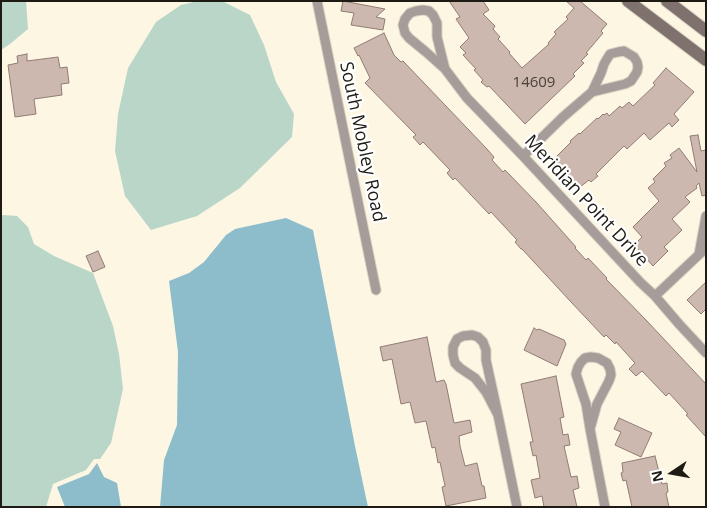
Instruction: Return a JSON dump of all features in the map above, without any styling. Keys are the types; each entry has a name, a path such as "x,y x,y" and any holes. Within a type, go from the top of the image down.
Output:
{"main road":[{"path":"628,1 706,60"},
{"path":"667,1 706,31"}],"street":[{"name":"South Mobley Road","path":"317,1 376,290"},
{"name":"Meridian Point Drive","path":"444,69 437,37 437,23 433,15 429,11 423,10 410,14 405,19 403,26 409,38 444,69 467,98 640,282 656,296 706,353"},
{"path":"523,156 563,116 592,92 610,54 624,52 634,57 638,68 631,81 592,92"},
{"path":"656,296 702,251 706,216"},
{"path":"498,416 486,392 474,378 456,363 452,347 457,339 463,336 472,335 478,337 483,342 486,350 486,360 498,416 517,507"},
{"path":"590,429 597,404 611,375 607,363 598,358 591,357 585,358 581,362 576,374 586,404 590,429 606,507"}],"green space":[{"path":"1,1 26,1 28,29 1,50"},
{"path":"198,1 222,1 250,15 264,45 276,82 294,114 292,137 240,188 197,216 151,230 125,196 115,151 118,114 128,68 156,22 181,5"},
{"path":"1,216 17,216 28,227 34,244 54,256 93,273 113,326 119,354 123,389 111,443 100,459 94,459 86,470 53,484 46,507 1,507"}],"water":[{"path":"286,218 313,230 368,507 160,507 164,460 177,425 178,352 169,281 189,273 204,262 226,235 235,229"},
{"path":"97,463 104,477 117,483 121,507 65,507 57,487 89,474"}],"building":[{"path":"343,1 385,9 376,17 385,19 383,30 351,25 354,13 341,11"},
{"path":"449,1 483,1 489,10 483,14 495,26 493,29 500,37 498,39 522,68 549,44 556,34 554,32 568,19 566,17 574,8 566,1 580,1 607,24 601,31 603,33 581,61 584,63 573,74 575,76 525,124 489,86 487,87 481,82 483,80 474,70 476,69 463,55 466,53 460,47 469,38 456,19 460,17"},
{"path":"384,33 394,55 401,62 403,61 487,149 494,157 492,160 503,172 505,170 536,202 586,260 588,258 706,384 706,437 669,393 666,396 642,371 636,376 629,369 635,363 616,342 615,344 606,335 604,337 521,249 515,242 517,240 491,212 489,214 455,178 453,180 447,173 450,170 423,142 420,145 413,137 416,135 365,83 370,78 354,48"},
{"path":"27,54 27,61 58,57 60,68 67,67 69,83 61,84 62,95 34,99 36,114 15,117 8,65 18,63 17,56"},
{"path":"666,68 694,92 674,114 679,120 672,127 669,123 650,140 644,133 627,149 624,146 596,174 598,176 580,187 554,159 570,141 597,118 607,113 609,116 620,106 622,108 629,102 633,106 655,85 653,83"},
{"path":"698,135 701,151 706,150 706,195 702,196 699,183 696,186 697,188 685,197 690,202 672,219 682,230 664,247 668,251 653,266 634,245 642,237 633,227 659,201 648,188 655,182 653,179 666,166 664,163 672,158 670,155 679,148 697,172 690,136"},
{"path":"98,251 105,267 93,272 86,256"},
{"path":"706,282 706,309 701,314 687,300"},
{"path":"534,328 564,340 566,344 557,366 524,350"},
{"path":"427,337 436,382 444,380 446,384 454,423 470,420 472,432 459,436 460,446 465,466 477,463 486,498 446,506 442,487 445,486 440,462 438,463 435,447 432,448 426,421 415,423 410,402 401,404 392,359 383,361 380,347"},
{"path":"556,376 564,417 560,418 563,435 568,434 570,445 564,446 571,477 577,476 579,488 573,490 577,507 544,507 542,496 535,498 531,480 540,478 536,455 533,456 530,442 533,442 521,384"},
{"path":"619,418 652,433 641,457 615,445 621,432 614,429"},
{"path":"655,456 662,484 667,483 668,492 666,493 669,507 632,507 626,480 623,481 621,473 623,472 622,463"}]}
